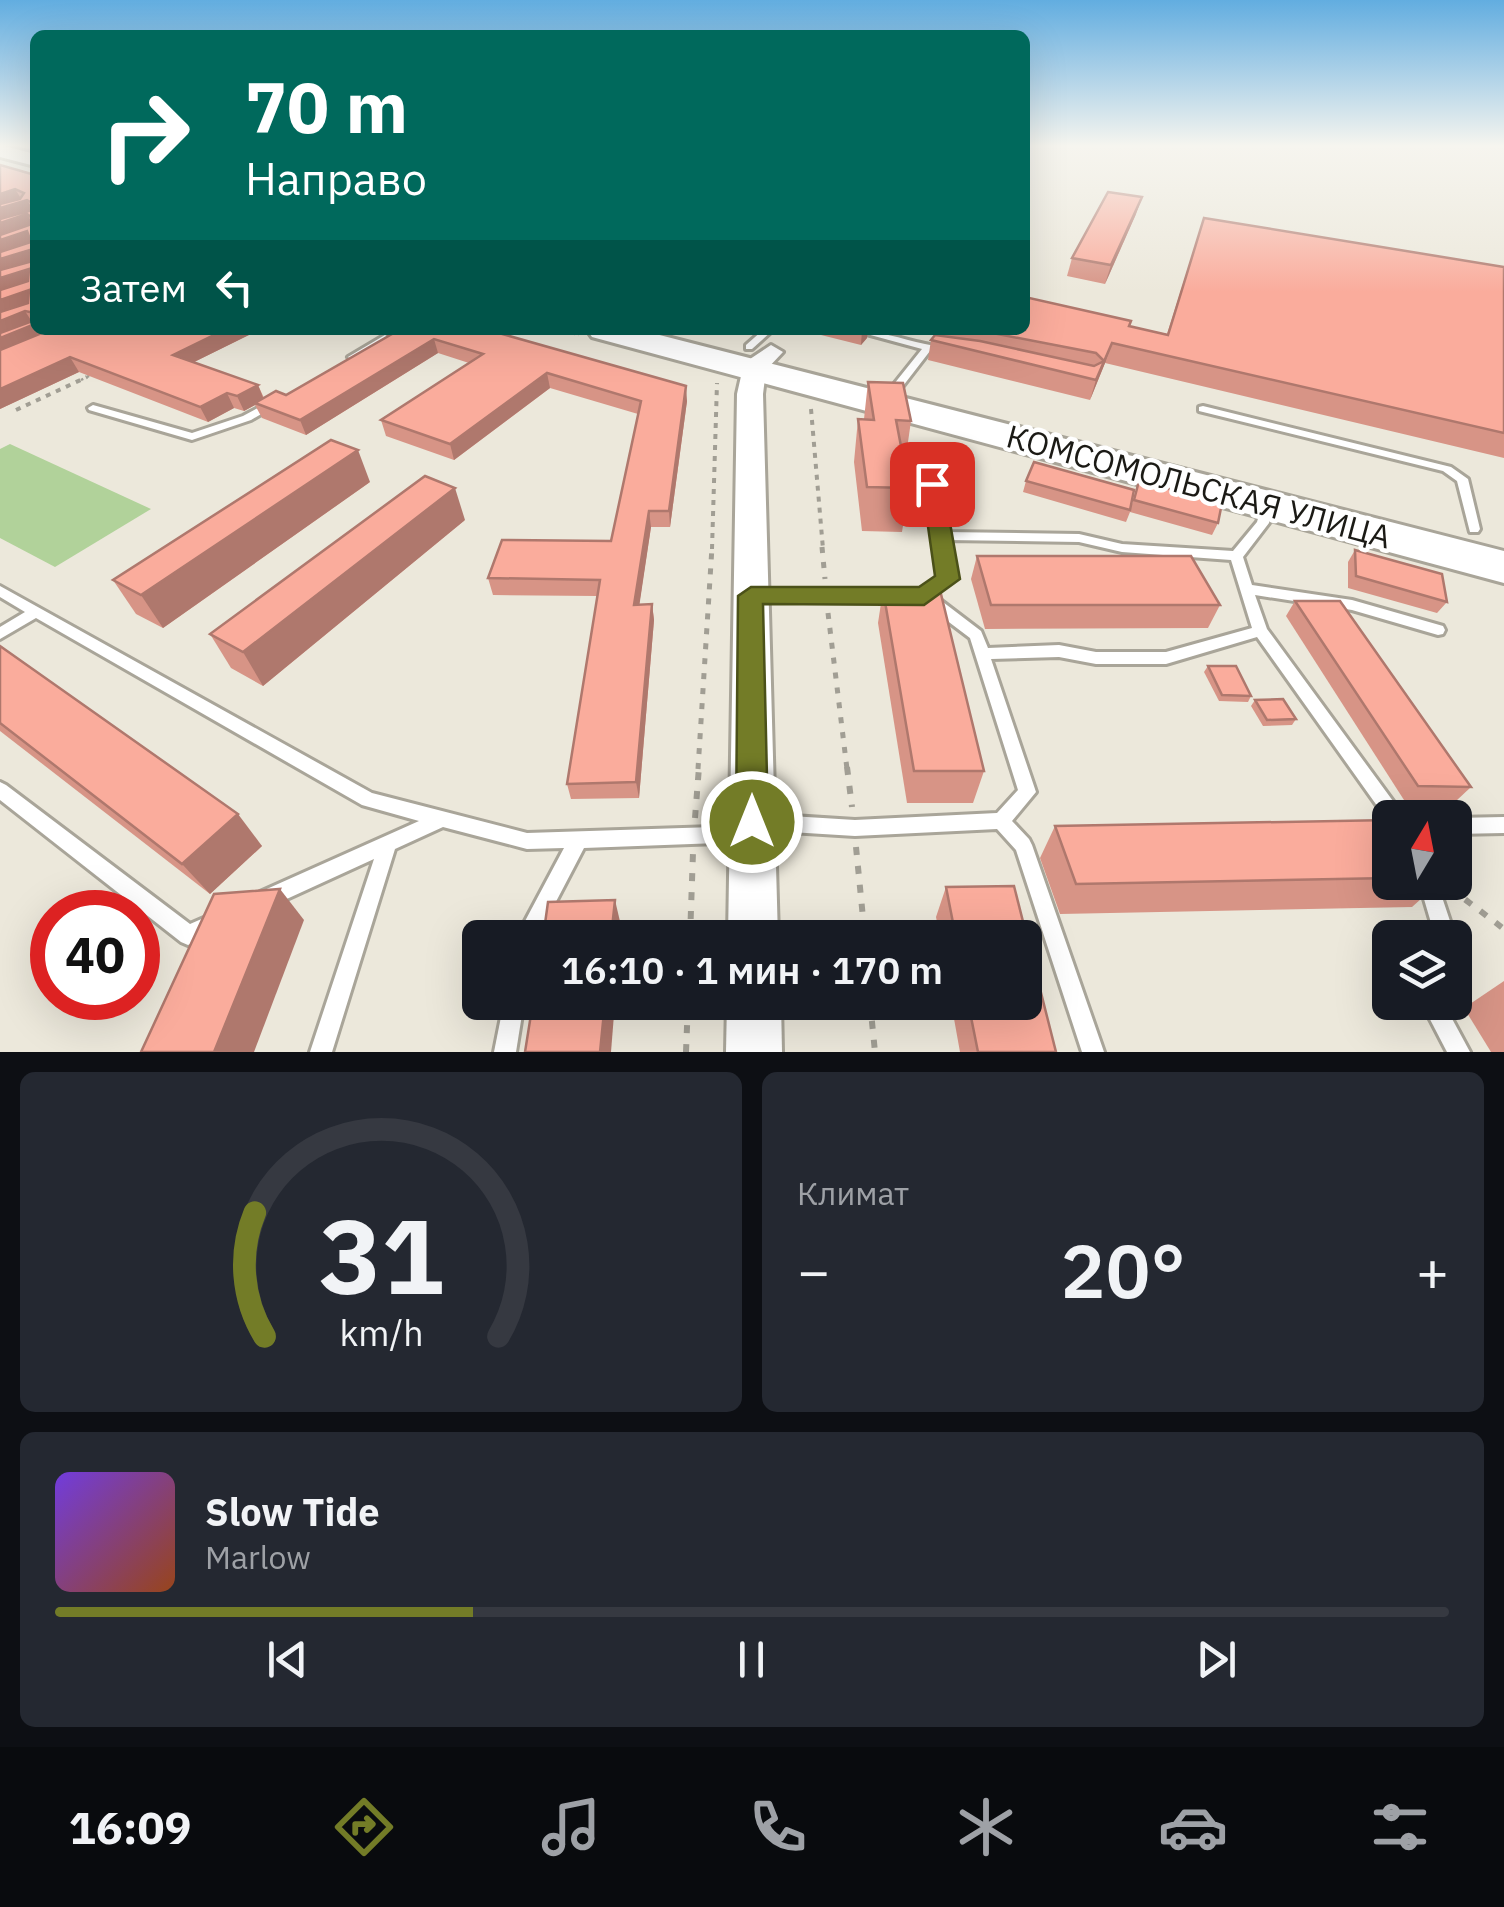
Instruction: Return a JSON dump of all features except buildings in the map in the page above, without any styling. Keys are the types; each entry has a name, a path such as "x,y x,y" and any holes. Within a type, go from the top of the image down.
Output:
{"main road":[{"name":"КОМСОМОЛЬСКАЯ УЛИЦА","path":"634,335 899,384 1269,491 1504,567"},
{"name":"КОМСОМОЛЬСКАЯ УЛИЦА","path":"700,335 752,354 1269,491 1489,533"}],"street":[{"path":"752,354 753,920"},
{"path":"754,1020 754,1052"}],"lane":[{"path":"877,335 961,352"},
{"path":"334,368 385,338"},
{"path":"899,384 928,348"},
{"path":"94,408 192,437 247,418 282,398"},
{"path":"1204,409 1447,469 1462,479 1489,533"},
{"path":"751,596 924,596 948,579 932,484"},
{"path":"1236,556 1263,523 1269,491"},
{"path":"942,536 1079,538 1122,548 1236,556"},
{"path":"1236,556 1260,631 1382,800"},
{"path":"1246,589 1352,605 1438,630"},
{"path":"0,591 368,800 528,840 1001,821 1028,792 976,635 924,596"},
{"path":"0,634 36,612"},
{"path":"982,654 1059,651 1096,658 1166,658 1260,631"},
{"path":"0,790 188,935 442,819"},
{"path":"1001,821 1023,845 1093,1052"},
{"path":"1472,826 1504,825"},
{"path":"536,920 579,839"},
{"path":"321,1052 388,844"},
{"path":"505,1052 511,1020"},
{"path":"1441,1020 1459,1052"}],"path":[{"path":"691,920 711,594 752,354"},
{"path":"16,410 101,370"},
{"path":"810,400 826,595 862,920"},
{"path":"932,484 949,437"},
{"path":"1466,900 1504,929"},
{"path":"686,1052 687,1020"},
{"path":"872,1020 875,1052"}],"green space":[{"path":"10,444 151,509 55,567 0,538 0,449"}],"route":[{"path":"752,822 751,596 924,596 948,579 932,484"}]}
